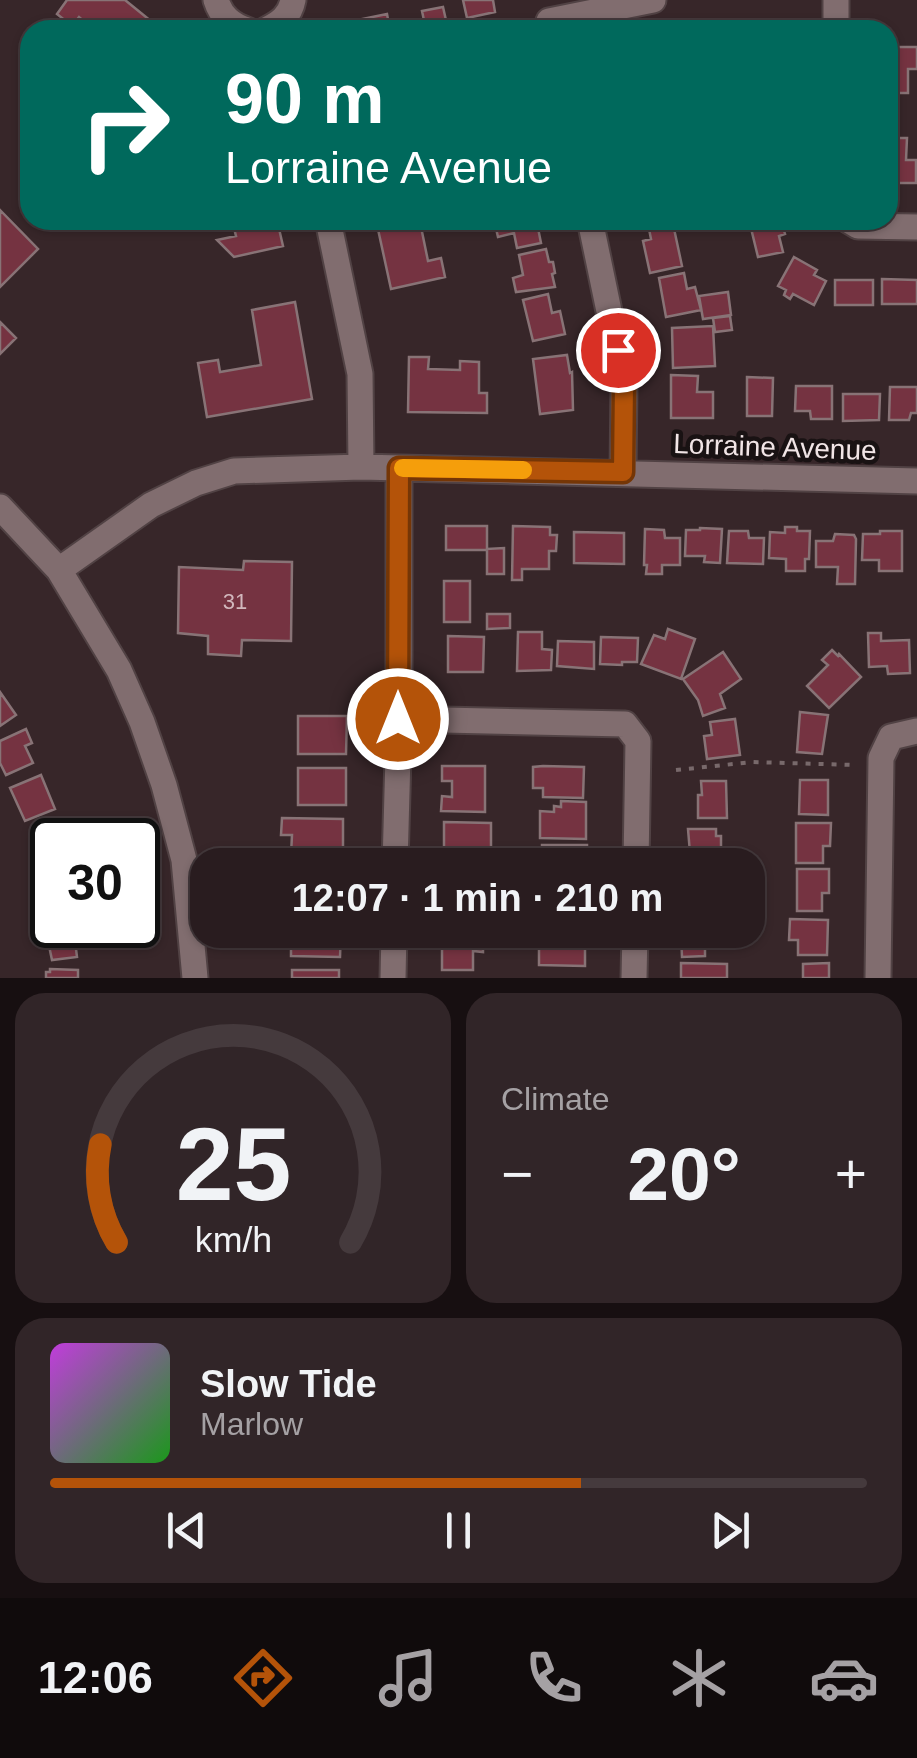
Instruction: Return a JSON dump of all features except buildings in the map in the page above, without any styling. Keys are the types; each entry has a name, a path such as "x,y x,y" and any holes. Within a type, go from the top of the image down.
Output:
{"street":[{"path":"548,17 653,0"},
{"path":"330,230 360,374 360,467"},
{"path":"592,230 624,383 623,472"},
{"name":"Lorraine Avenue","path":"59,570 151,505 196,483 234,471 360,467 917,480"},
{"path":"395,848 399,468"},
{"path":"0,507 59,570 118,670 142,722 184,860 196,978"},
{"path":"398,719 624,724 638,741 636,848"},
{"path":"878,978 881,758 891,738 917,732"},
{"path":"393,978 394,948"},
{"path":"634,978 635,948"}],"path":[{"path":"676,770 754,762 857,765"}],"slow traffic":[{"path":"403,468 523,470"}],"route":[{"path":"398,719 399,468 623,472 624,383 618,350"}]}
